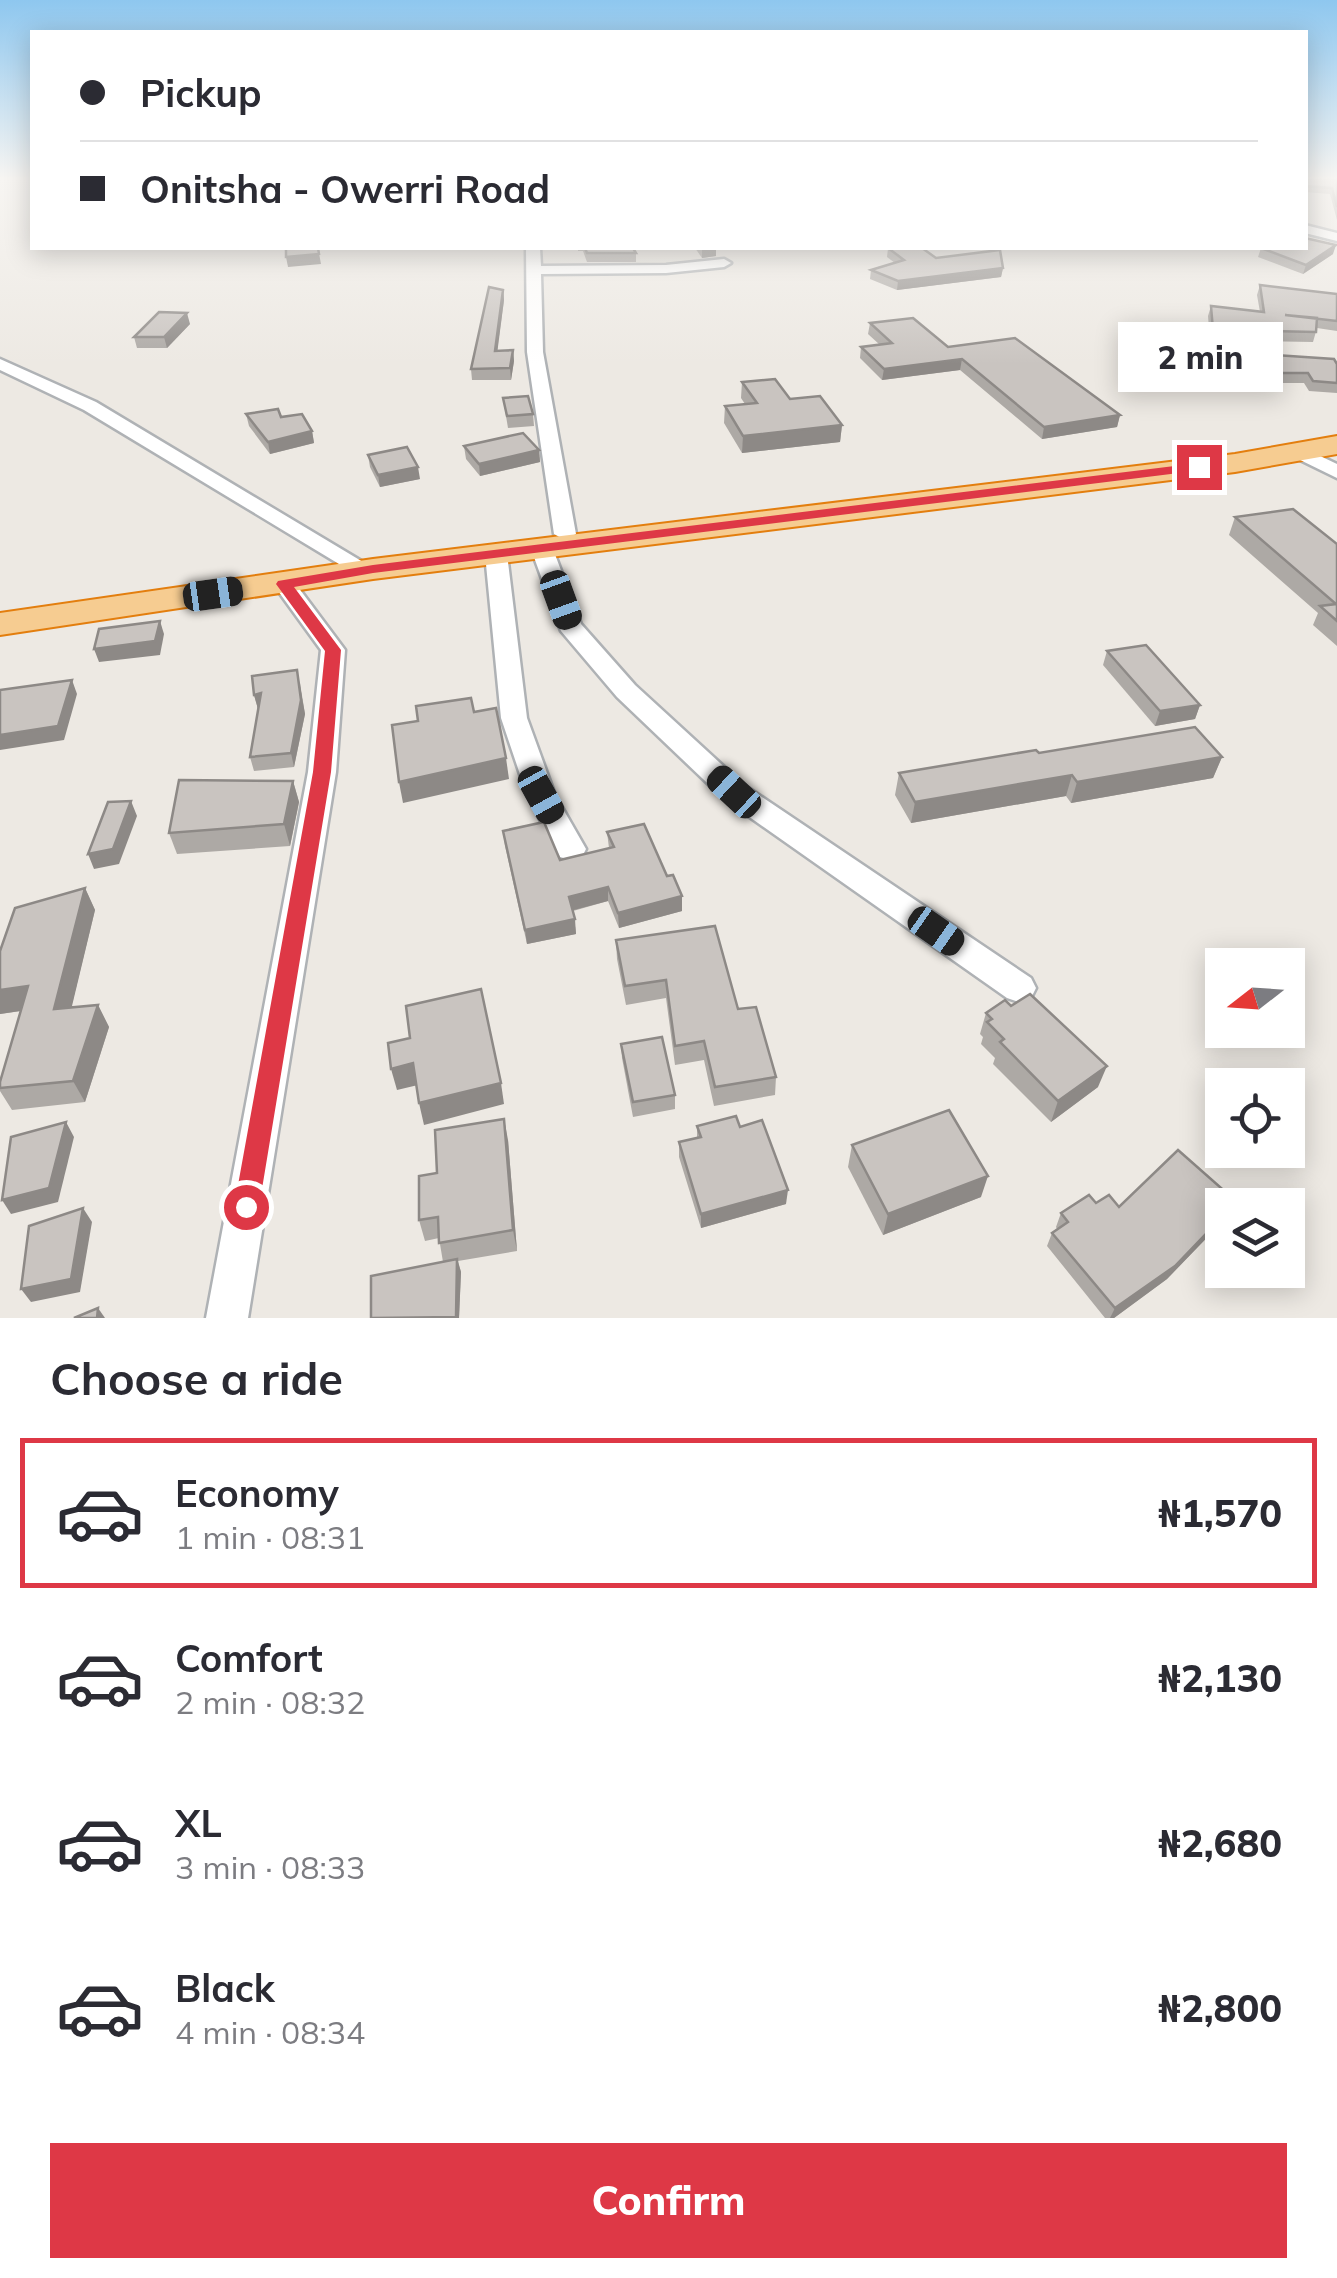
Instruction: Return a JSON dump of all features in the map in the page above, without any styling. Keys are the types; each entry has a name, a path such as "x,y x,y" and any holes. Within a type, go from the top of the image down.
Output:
{"highway":[{"path":"0,624 496,554 554,541 1337,432"},
{"path":"0,607 1337,445"}],"street":[{"path":"533,250 536,352 554,541 570,626 626,691 734,792 1019,988"},
{"path":"534,270 666,269 724,263"},
{"path":"0,364 90,406 352,562"},
{"path":"1299,452 1337,472"},
{"path":"496,554 514,718 541,795 571,849"},
{"path":"227,1318 322,772 333,650 284,584"}],"building":[{"path":"1308,241 1336,245 1306,265 1266,250 1308,250"},
{"path":"286,250 318,250 319,254 286,257"},
{"path":"586,250 636,253 587,253"},
{"path":"891,250 925,250 936,258 1000,250 1003,268 898,281 871,270 904,260"},
{"path":"1260,285 1337,294 1337,321 1317,319 1316,332 1213,330 1211,306 1264,312"},
{"path":"489,287 503,290 495,351 513,350 510,368 471,369"},
{"path":"159,312 187,313 164,337 134,337"},
{"path":"913,318 948,347 1015,338 1120,415 1044,427 962,359 884,369 861,347 892,343 870,323"},
{"path":"1275,355 1334,359 1337,383 1313,381 1308,373 1275,373"},
{"path":"775,379 790,399 820,396 842,425 743,436 725,406 757,403 742,382"},
{"path":"528,396 533,414 507,416 503,398"},
{"path":"278,409 281,417 302,414 312,431 268,442 246,414"},
{"path":"523,433 539,450 479,464 464,446"},
{"path":"407,447 418,467 378,475 368,455"},
{"path":"1293,509 1337,544 1337,621 1320,606 1336,604 1235,517"},
{"path":"160,621 155,641 94,649 99,629"},
{"path":"1146,645 1200,705 1160,711 1107,651"},
{"path":"297,670 301,700 291,753 250,757 261,693 254,695 252,676"},
{"path":"72,680 58,726 0,735 0,690"},
{"path":"471,698 474,712 496,708 506,758 399,782 392,725 418,721 416,706"},
{"path":"1195,727 1222,757 1077,782 1072,775 915,802 899,773 1036,750 1039,753"},
{"path":"179,780 293,781 284,824 169,833"},
{"path":"131,801 113,849 88,854 108,802"},
{"path":"544,822 560,860 614,847 607,832 644,824 667,876 673,875 682,896 618,913 608,887 569,897 575,919 525,930 503,831"},
{"path":"85,888 54,1009 98,1005 73,1081 0,1088 28,986 0,990 0,951 15,908"},
{"path":"715,926 738,1009 756,1007 776,1077 715,1087 704,1041 675,1046 666,980 625,986 616,940"},
{"path":"481,989 501,1083 419,1103 413,1063 391,1069 388,1043 410,1038 406,1006"},
{"path":"1030,994 1107,1066 1058,1101 1000,1042 1004,1039 987,1022 992,1019 986,1013 1005,1000 1011,1006"},
{"path":"662,1037 675,1095 633,1102 621,1044"},
{"path":"949,1110 988,1176 888,1214 852,1145"},
{"path":"736,1116 740,1127 762,1120 788,1190 701,1214 679,1142 701,1137 697,1126"},
{"path":"504,1119 513,1230 439,1243 438,1217 419,1220 419,1176 437,1173 435,1130"},
{"path":"66,1122 49,1188 2,1200 11,1137"},
{"path":"1178,1150 1221,1188 1205,1188 1205,1235 1175,1266 1115,1308 1052,1233 1068,1222 1061,1213 1089,1195 1096,1203 1109,1195 1119,1207"},
{"path":"83,1208 71,1279 21,1289 29,1226"},
{"path":"457,1259 456,1317 371,1318 371,1276"},
{"path":"98,1308 97,1318 74,1318"}],"route":[{"path":"246,1207 322,772 333,650 284,584 373,569 1199,467"}]}
